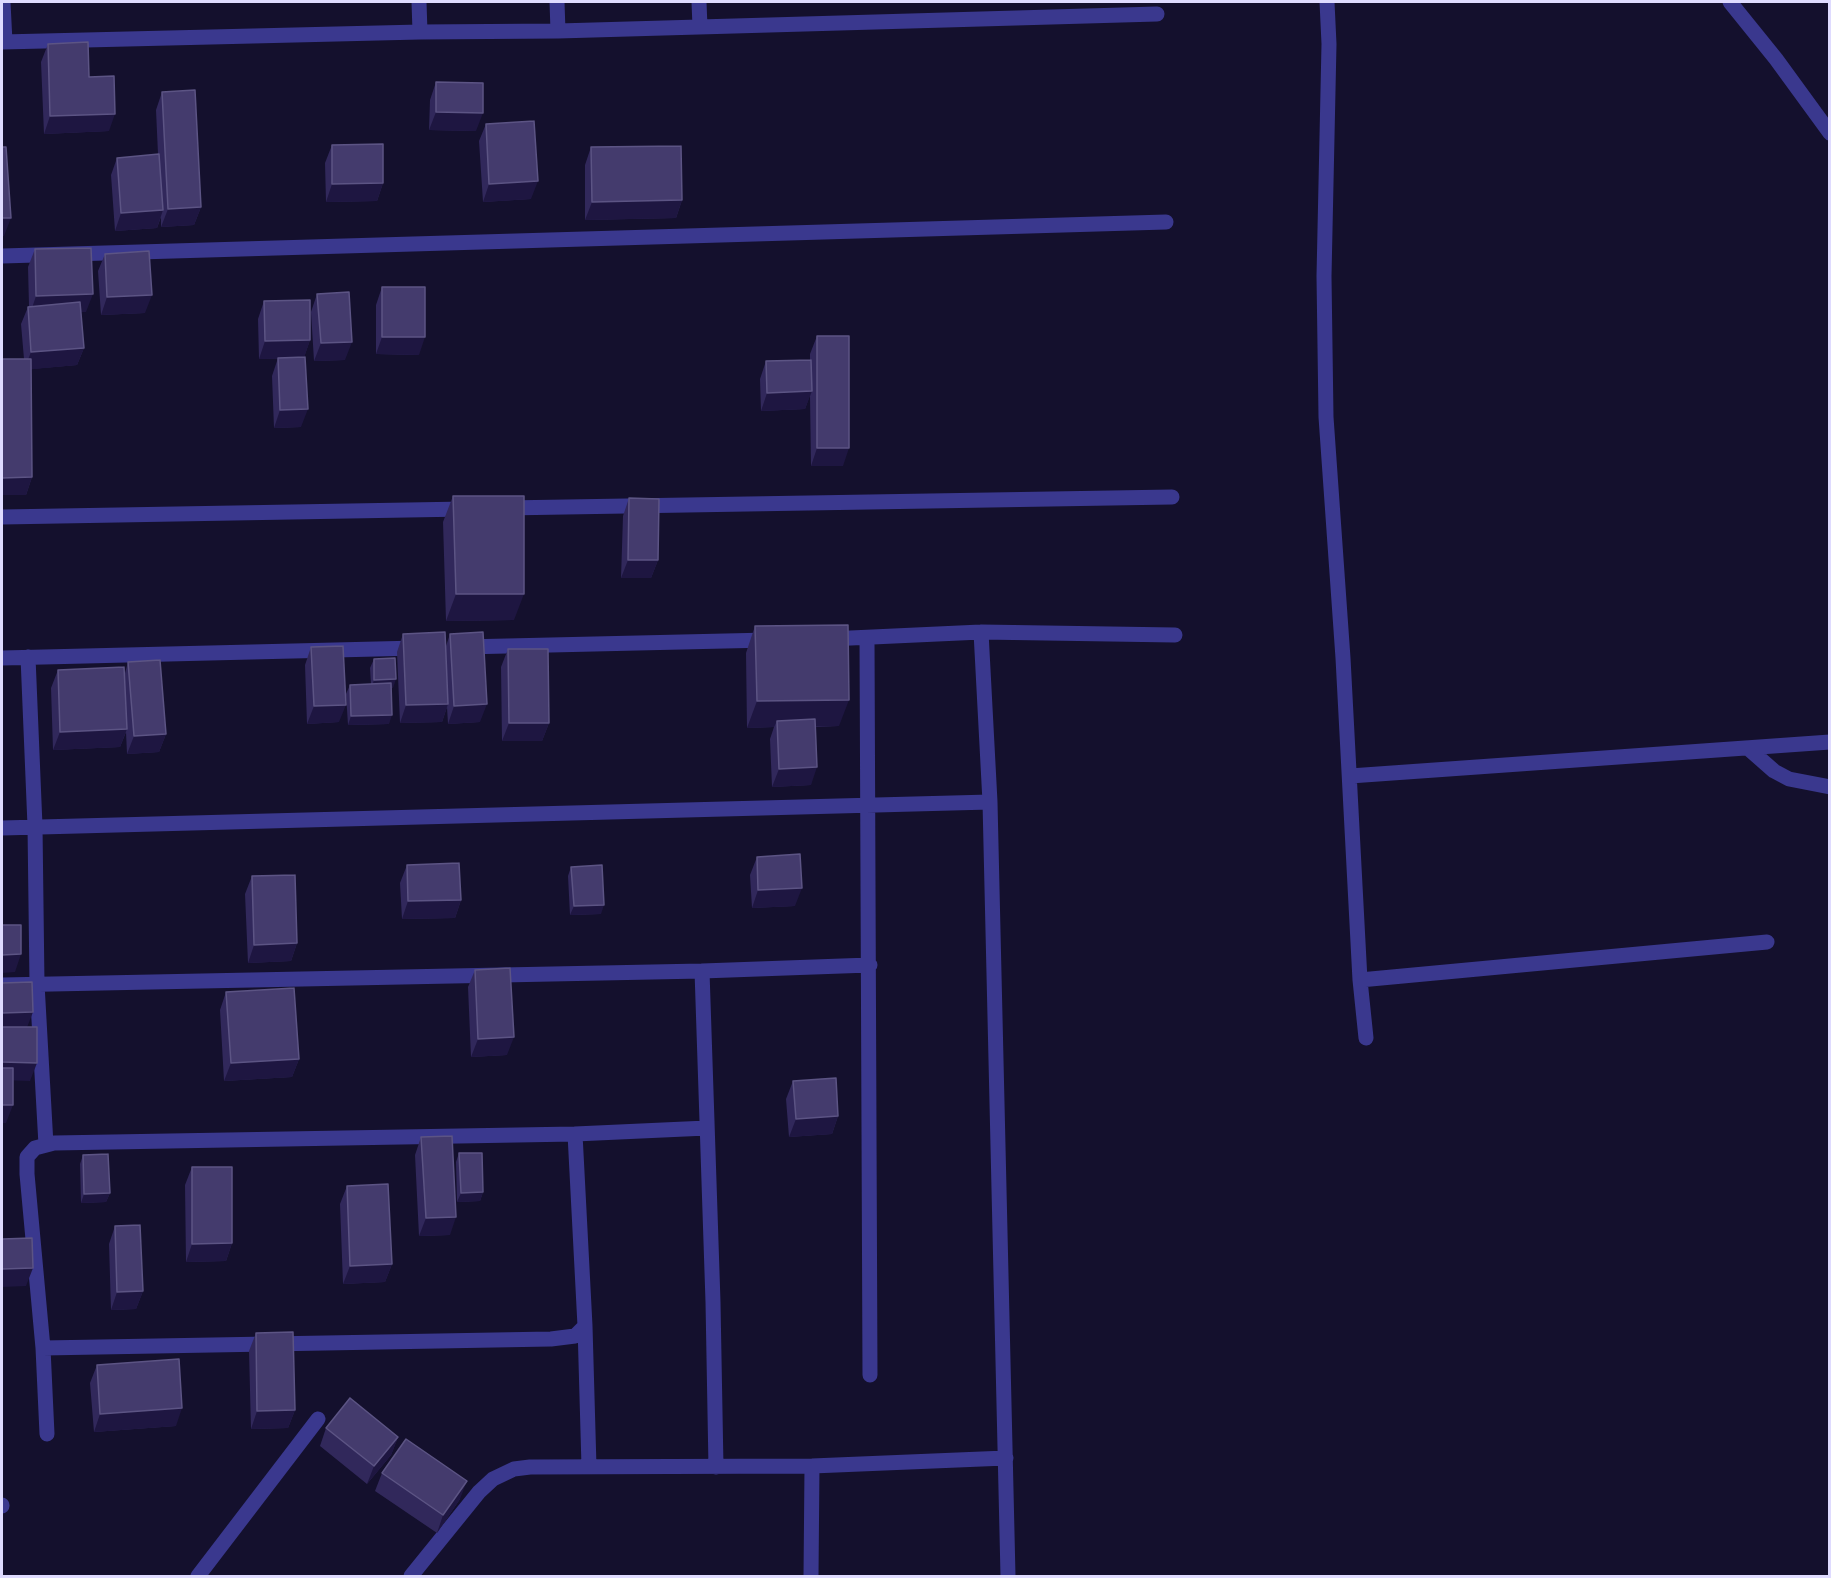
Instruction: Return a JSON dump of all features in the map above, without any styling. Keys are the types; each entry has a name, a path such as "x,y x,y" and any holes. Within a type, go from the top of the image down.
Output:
{"street":[{"path":"3,2 3,42 558,31 1157,14"},
{"path":"419,2 420,32"},
{"path":"557,2 558,31"},
{"path":"699,2 700,27"},
{"path":"1327,2 1329,44 1324,276 1326,417 1350,776 1360,980 1366,1038"},
{"path":"1730,2 1776,59 1830,133"},
{"path":"2,256 1166,222"},
{"path":"2,517 1172,496"},
{"path":"981,632 990,802 1008,1576"},
{"path":"819,639 981,632 1175,635"},
{"path":"867,638 870,1375"},
{"path":"2,658 783,640"},
{"path":"28,657 35,826 37,984 46,1145"},
{"path":"1350,776 1830,742"},
{"path":"1749,749 1774,771 1789,779 1830,787"},
{"path":"2,828 990,802"},
{"path":"1360,980 1767,942"},
{"path":"2,985 702,971 870,965"},
{"path":"702,971 716,1467"},
{"path":"47,1434 43,1348 27,1174 27,1157 36,1148 54,1143 575,1134 707,1128"},
{"path":"575,1134 585,1326 589,1467"},
{"path":"43,1348 551,1339 575,1336 585,1326"},
{"path":"198,1576 318,1419"},
{"path":"411,1576 479,1492 493,1479 514,1469 530,1467 812,1466 1006,1458"},
{"path":"811,1576 812,1466"}],"building":[{"path":"88,42 89,77 114,76 115,114 50,116 48,44"},
{"path":"436,82 483,83 483,113 436,112"},
{"path":"195,90 201,207 168,209 162,92"},
{"path":"534,121 538,181 489,184 486,124"},
{"path":"383,144 383,183 332,184 332,145"},
{"path":"681,146 682,200 592,202 591,147"},
{"path":"2,147 6,147 11,218 2,218"},
{"path":"159,154 163,210 121,213 117,158"},
{"path":"91,248 93,294 36,296 35,249"},
{"path":"149,251 152,295 107,297 105,254"},
{"path":"382,287 425,287 425,337 382,337"},
{"path":"349,292 352,342 321,343 317,294"},
{"path":"310,300 310,340 265,341 264,301"},
{"path":"80,302 84,348 31,352 28,307"},
{"path":"817,336 849,336 849,448 817,448"},
{"path":"305,357 308,409 280,410 278,358"},
{"path":"2,359 31,359 32,477 2,478"},
{"path":"811,360 812,391 767,393 766,361"},
{"path":"453,496 524,496 524,594 456,594"},
{"path":"629,498 659,499 658,560 628,560"},
{"path":"848,625 849,700 757,701 755,626"},
{"path":"445,632 448,704 406,705 403,634"},
{"path":"483,632 487,704 454,706 450,634"},
{"path":"343,646 346,705 314,706 311,647"},
{"path":"508,649 548,649 549,723 509,723"},
{"path":"395,658 396,679 374,680 374,659"},
{"path":"160,660 166,734 134,736 128,662"},
{"path":"124,667 127,729 60,732 58,670"},
{"path":"391,683 392,715 351,716 350,685"},
{"path":"815,719 817,767 779,769 777,721"},
{"path":"800,854 802,888 758,890 757,857"},
{"path":"459,863 461,900 408,901 407,865"},
{"path":"602,865 604,905 574,906 571,867"},
{"path":"295,875 297,943 254,945 252,876"},
{"path":"2,925 21,925 21,954 2,955"},
{"path":"510,968 514,1037 478,1039 475,970"},
{"path":"32,982 33,1012 2,1013 2,983"},
{"path":"294,988 299,1059 231,1063 226,992"},
{"path":"2,1027 37,1027 37,1063 2,1062"},
{"path":"2,1068 13,1068 13,1105 2,1105"},
{"path":"836,1078 838,1116 796,1119 793,1081"},
{"path":"452,1136 456,1217 426,1218 421,1137"},
{"path":"459,1153 482,1153 483,1192 461,1193"},
{"path":"108,1154 110,1193 84,1194 83,1155"},
{"path":"192,1167 232,1167 232,1243 192,1244"},
{"path":"388,1184 392,1264 350,1266 347,1186"},
{"path":"140,1225 143,1291 117,1292 115,1226"},
{"path":"32,1238 33,1268 2,1269 2,1239"},
{"path":"293,1332 295,1410 257,1411 256,1333"},
{"path":"179,1359 182,1408 100,1414 97,1365"},
{"path":"350,1398 398,1437 374,1466 326,1428"},
{"path":"406,1439 467,1481 443,1515 382,1473"}]}
